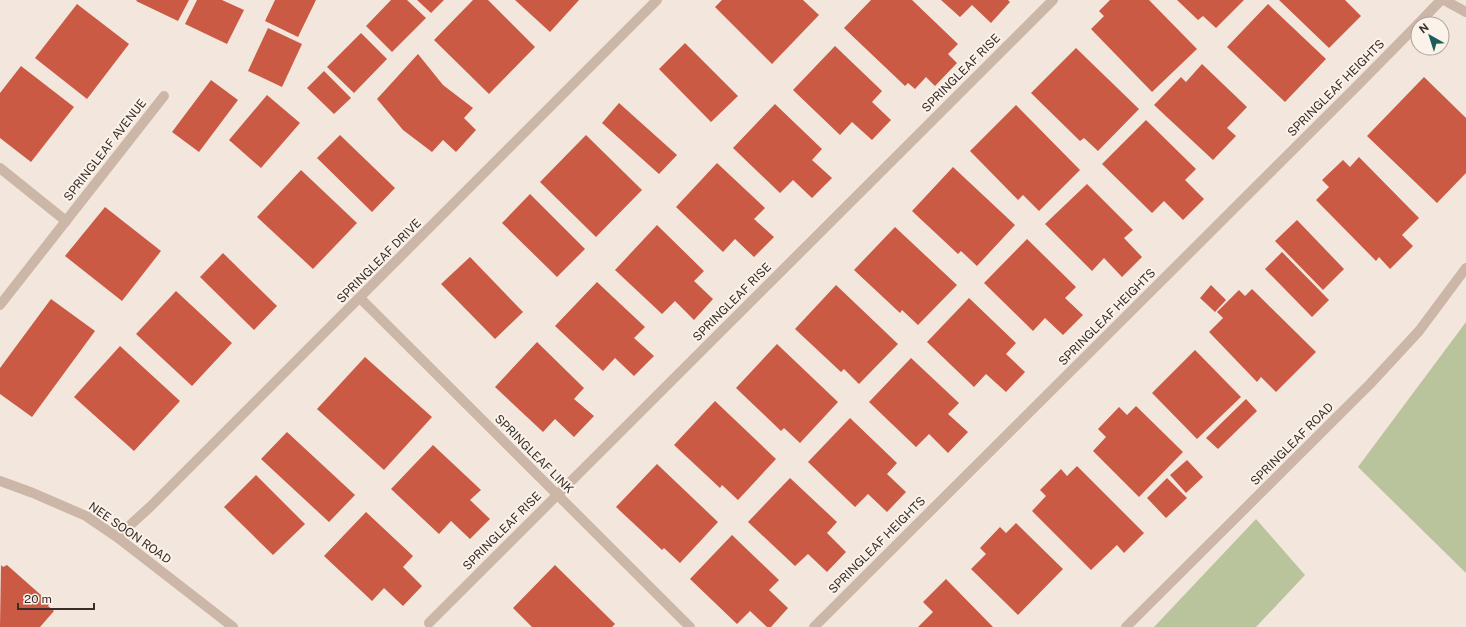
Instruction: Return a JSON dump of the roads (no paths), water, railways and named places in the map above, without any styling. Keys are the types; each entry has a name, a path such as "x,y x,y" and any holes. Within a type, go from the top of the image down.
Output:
{"street":[{"name":"SPRINGLEAF DRIVE","path":"117,537 156,501 657,0"},
{"name":"SPRINGLEAF RISE","path":"429,623 1053,0"},
{"path":"1443,0 1466,12"},
{"name":"SPRINGLEAF HEIGHTS","path":"1426,16 1443,0"},
{"name":"SPRINGLEAF HEIGHTS","path":"814,627 1410,32"},
{"name":"SPRINGLEAF AVENUE","path":"0,305 164,96"},
{"name":"SPRINGLEAF AVENUE","path":"0,168 66,221"},
{"name":"SPRINGLEAF ROAD","path":"1126,627 1370,384 1419,331 1466,268"},
{"name":"SPRINGLEAF LINK","path":"360,298 690,627"},
{"name":"NEE SOON ROAD","path":"0,481 33,493 86,516 117,537 233,627"}]}
